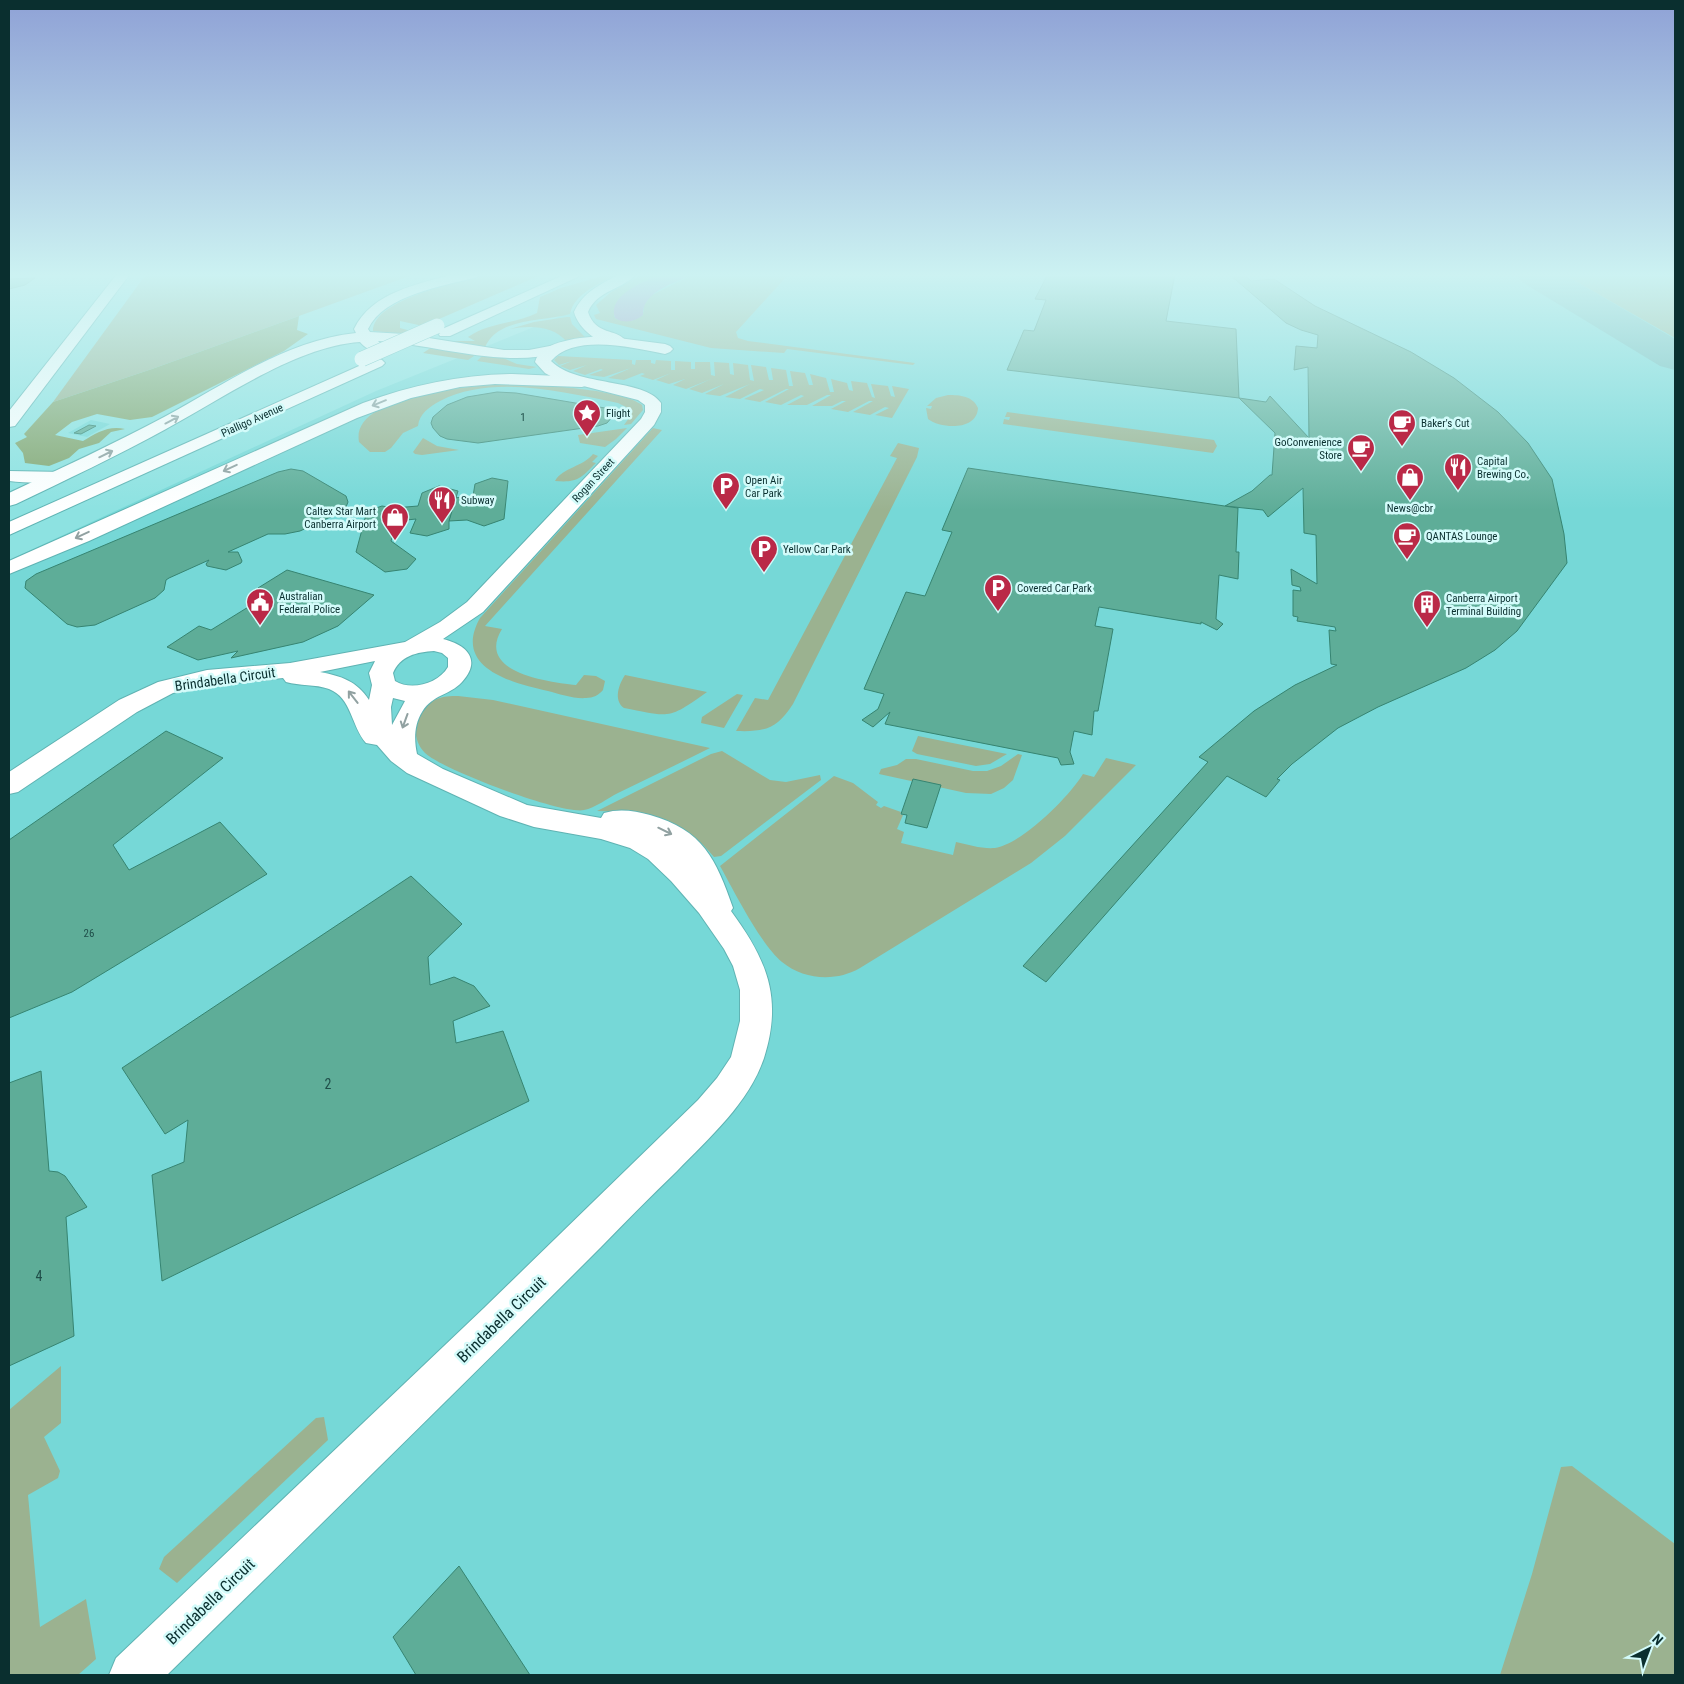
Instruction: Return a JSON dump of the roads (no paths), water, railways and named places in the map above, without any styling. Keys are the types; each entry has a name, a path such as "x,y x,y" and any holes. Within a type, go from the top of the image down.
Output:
{"main road":[{"path":"9,422 63,353"},
{"path":"9,500 129,443 298,353"},
{"path":"294,355 301,353"},
{"name":"Pialligo Avenue","path":"9,516 388,353"},
{"path":"396,353 409,356"},
{"path":"487,353 527,355 541,353"},
{"path":"551,353 544,358 546,366 558,374 582,382"},
{"name":"Pialligo Avenue","path":"9,529 369,361"},
{"path":"467,365 582,382"},
{"path":"9,568 263,453 397,396 444,384 491,379 582,382"},
{"name":"Rogan Street","path":"412,647 443,630 475,607 648,421 654,408 648,399 582,382"},
{"path":"9,476 29,478 60,476"},
{"name":"Rogan Street","path":"459,656 464,635 475,607"},
{"path":"290,670 355,672 371,675 391,690 401,693 428,691 440,686 454,676 460,664 459,656 454,650 445,646 434,644 412,647 395,655 385,663 381,673 382,683"},
{"name":"Brindabella Circuit","path":"9,785 128,706 152,693 193,680 290,670 412,647"},
{"path":"258,673 326,681 344,688 356,697 369,731 383,744 405,758"},
{"name":"Brindabella Circuit","path":"133,1675 498,1322 725,1096 746,1062 755,1027 756,989 745,958 720,916 679,872 654,849 631,837 522,814 432,775 405,758 392,748 382,734 378,707 382,683"},
{"path":"405,758 402,728 412,707 428,691"}],"place":[{"name":"Flight","path":"587,437"},
{"name":"Baker's Cut","path":"1402,447"},
{"name":"GoConvenience Store","path":"1361,472"},
{"name":"Capital Brewing Co.","path":"1458,491"},
{"name":"News@cbr","path":"1410,501"},
{"name":"Open Air Car Park","path":"726,510"},
{"name":"Subway","path":"442,524"},
{"name":"Caltex Star Mart Canberra Airport","path":"395,541"},
{"name":"QANTAS Lounge","path":"1407,560"},
{"name":"Yellow Car Park","path":"764,573"},
{"name":"Covered Car Park","path":"998,612"},
{"name":"Australian Federal Police","path":"260,626"},
{"name":"Canberra Airport Terminal Building","path":"1427,628"}]}
